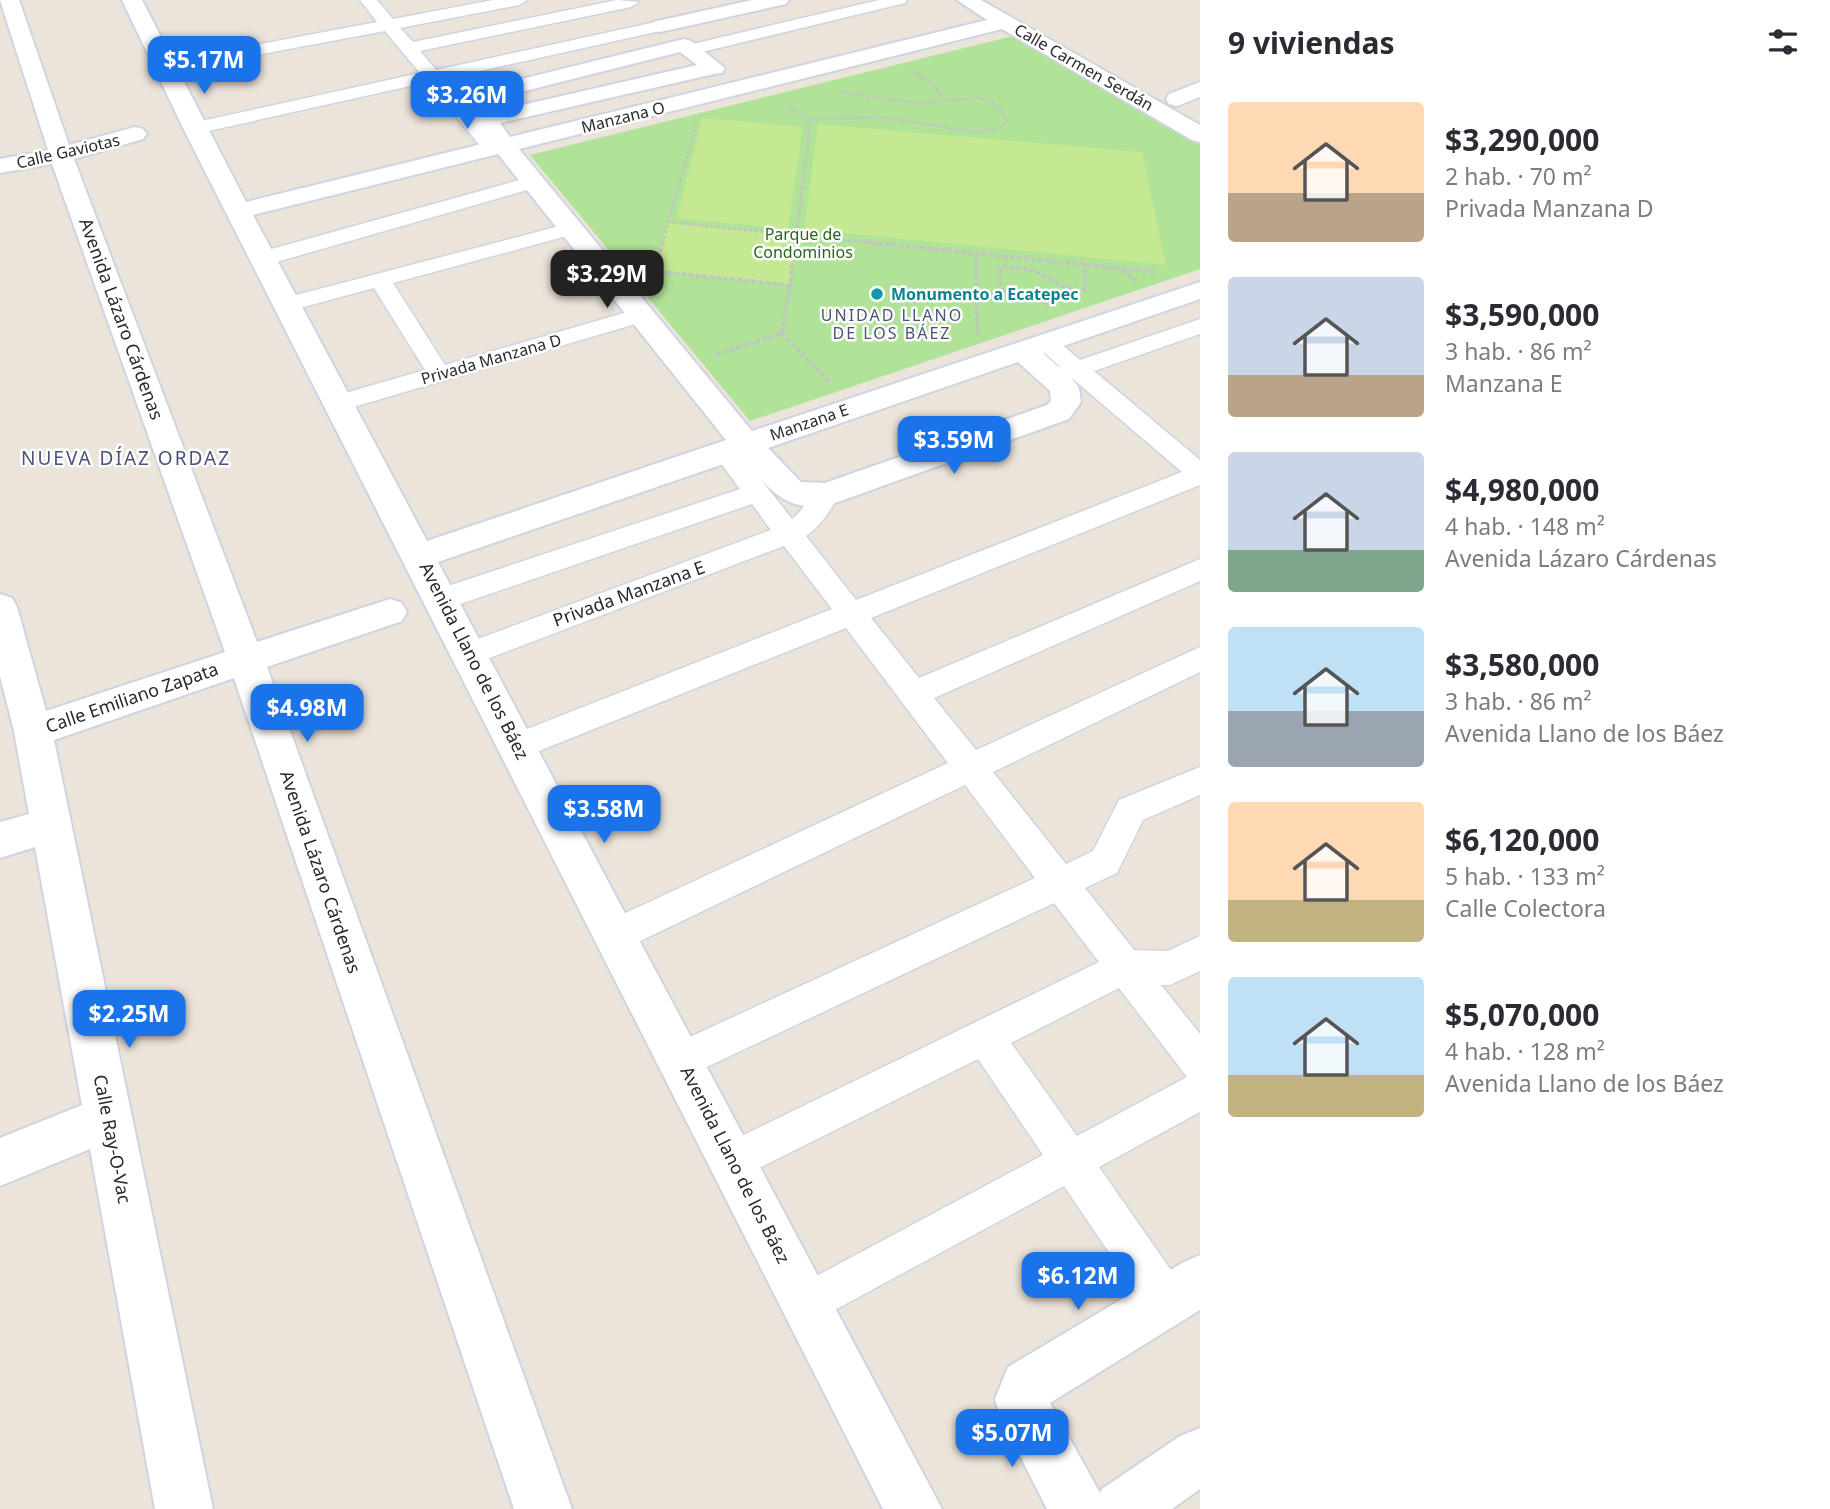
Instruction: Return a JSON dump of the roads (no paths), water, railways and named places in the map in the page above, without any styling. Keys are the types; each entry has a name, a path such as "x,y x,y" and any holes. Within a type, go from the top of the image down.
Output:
{"street":[{"name":"Avenida Lázaro Cárdenas","path":"9,0 61,155 246,660 543,1509"},
{"path":"368,0 499,148 534,182 682,365 735,448 756,493 1200,1064"},
{"path":"166,67 519,0"},
{"path":"195,128 779,0"},
{"path":"499,148 486,119 473,101 475,95 899,0"},
{"name":"Calle Carmen Serdán","path":"967,0 1003,11 1200,112"},
{"path":"410,48 629,1 714,68 486,119"},
{"name":"Avenida Llano de los Báez","path":"141,3 166,67 195,128 289,304 913,1509"},
{"name":"Calle Carmen Serdán","path":"1003,11 1200,135"},
{"name":"Manzana O","path":"240,211 722,93 1003,11"},
{"path":"1177,99 1200,89"},
{"name":"Calle Gaviotas","path":"0,166 61,155 135,134"},
{"path":"265,258 534,182"},
{"path":"289,304 571,229"},
{"path":"380,280 439,374"},
{"name":"Manzana E","path":"419,556 1200,290"},
{"name":"Privada Manzana D","path":"340,404 641,315"},
{"path":"1064,374 1200,326"},
{"path":"1033,346 1064,374 1200,475"},
{"path":"735,448 790,490 808,495 827,494 1058,412 1066,402 1064,374"},
{"path":"518,746 1200,475"},
{"path":"440,600 756,493"},
{"path":"789,534 806,523 827,494"},
{"name":"Privada Manzana E","path":"468,653 789,534"},
{"path":"913,694 1200,569"},
{"name":"Calle Emiliano Zapata","path":"33,731 390,612"},
{"name":"Calle Ray-O-Vac","path":"1,622 33,731 184,1509"},
{"path":"616,935 1200,659"},
{"path":"681,1060 1105,862 1131,810 1200,781"},
{"path":"0,840 51,825"},
{"path":"733,1161 1125,967 1170,968 1200,953"},
{"path":"985,1037 1070,1161 1183,1291 1027,1386 1022,1399 1027,1417 1078,1509"},
{"path":"807,1304 1200,1091"},
{"path":"0,1162 108,1118"},
{"path":"1122,1509 1200,1457"}],"place":[{"name":"Monumento a Ecatepec","path":"877,294"}],"district":[{"name":"UNIDAD LLANO DE LOS BÁEZ","path":"892,324"},
{"name":"NUEVA DÍAZ ORDAZ","path":"126,458"}],"park label":[{"name":"Parque de Condominios","path":"803,243"}]}
